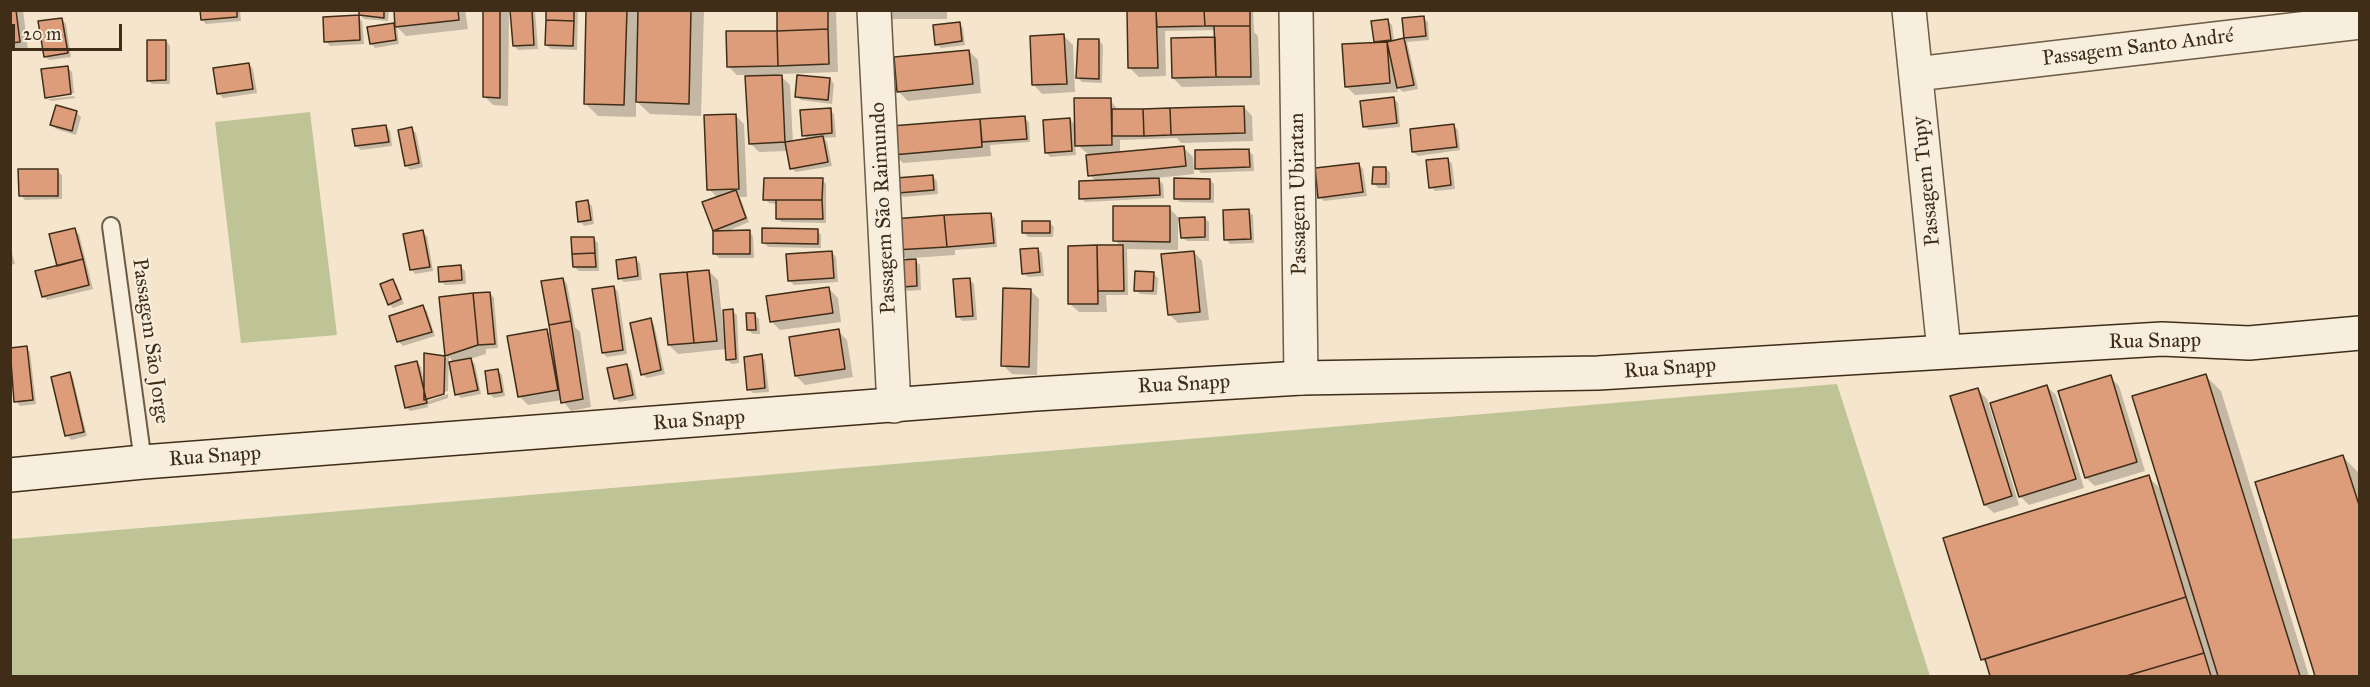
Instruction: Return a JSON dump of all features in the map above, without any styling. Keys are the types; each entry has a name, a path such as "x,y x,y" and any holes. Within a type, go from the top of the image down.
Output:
{"main road":[{"name":"Passagem São Raimundo","path":"874,10 894,406"},
{"name":"Passagem Ubiratan","path":"1296,10 1301,378"},
{"name":"Passagem Tupy","path":"1909,10 1944,351"},
{"name":"Passagem Santo André","path":"1916,74 2360,22"},
{"name":"Rua Snapp","path":"10,475 143,462 1035,394 1301,378 1598,373 2162,339 2249,343 2360,333"}],"lane":[{"name":"Passagem São Jorge","path":"111,226 143,462"}],"green space":[{"path":"310,112 337,335 241,343 215,122"},
{"path":"1837,384 1930,676 11,676 11,539"}],"building":[{"path":"10,10 16,10 20,42 10,43"},
{"path":"200,10 237,10 237,17 201,20"},
{"path":"359,10 384,10 384,18 359,15"},
{"path":"394,10 458,10 459,20 395,27"},
{"path":"483,10 500,10 500,98 483,97"},
{"path":"510,10 532,10 534,45 513,46"},
{"path":"546,10 574,10 574,21 546,20"},
{"path":"586,10 627,10 624,105 584,104"},
{"path":"638,10 691,10 689,104 636,102"},
{"path":"777,10 828,10 828,29 777,31"},
{"path":"1127,10 1156,10 1158,68 1128,68"},
{"path":"1156,10 1204,10 1205,26 1157,27"},
{"path":"1204,10 1250,10 1250,26 1205,26"},
{"path":"359,15 360,40 324,42 323,17"},
{"path":"1424,16 1426,36 1404,38 1402,18"},
{"path":"62,18 68,53 44,57 38,21"},
{"path":"1388,19 1391,40 1374,42 1371,21"},
{"path":"546,20 574,21 573,46 545,45"},
{"path":"960,22 962,41 935,45 933,25"},
{"path":"394,23 396,40 370,44 367,27"},
{"path":"1214,26 1250,26 1251,77 1216,77"},
{"path":"828,29 829,64 778,66 777,31"},
{"path":"726,31 777,31 778,66 727,67"},
{"path":"1064,34 1067,84 1032,85 1030,36"},
{"path":"1215,37 1216,77 1172,78 1171,38"},
{"path":"1404,38 1414,85 1397,88 1387,42"},
{"path":"1078,39 1099,39 1099,79 1076,78"},
{"path":"147,40 166,40 166,80 147,81"},
{"path":"1387,42 1390,83 1345,87 1342,44"},
{"path":"969,50 973,84 897,92 894,57"},
{"path":"249,63 253,89 217,94 213,68"},
{"path":"68,66 71,94 45,98 41,69"},
{"path":"782,75 785,142 749,144 745,76"},
{"path":"797,75 830,78 828,100 795,97"},
{"path":"1394,97 1397,123 1363,127 1360,101"},
{"path":"1074,98 1111,98 1112,145 1075,146"},
{"path":"56,105 77,111 72,131 50,125"},
{"path":"1244,106 1245,133 1171,135 1170,108"},
{"path":"831,108 832,133 802,136 800,110"},
{"path":"1170,108 1171,135 1144,136 1143,109"},
{"path":"1112,109 1143,109 1144,136 1112,136"},
{"path":"736,114 739,189 707,190 704,115"},
{"path":"1025,116 1027,139 982,142 980,119"},
{"path":"1070,118 1072,151 1045,153 1043,120"},
{"path":"980,119 982,147 893,155 891,126"},
{"path":"1454,124 1457,147 1412,152 1410,129"},
{"path":"386,125 389,142 355,146 352,129"},
{"path":"412,127 419,163 405,166 398,130"},
{"path":"823,136 828,162 790,169 785,142"},
{"path":"1184,146 1186,166 1088,176 1086,155"},
{"path":"1249,149 1250,167 1195,169 1195,150"},
{"path":"1448,158 1451,185 1429,188 1426,160"},
{"path":"1359,163 1363,192 1318,198 1315,168"},
{"path":"1373,167 1386,167 1386,184 1372,184"},
{"path":"18,169 58,169 58,196 19,196"},
{"path":"933,175 934,190 898,193 896,178"},
{"path":"764,178 823,178 822,200 763,200"},
{"path":"1159,178 1160,195 1079,199 1079,181"},
{"path":"1174,178 1210,179 1210,199 1174,199"},
{"path":"736,190 746,218 713,231 702,202"},
{"path":"588,200 591,220 578,222 576,202"},
{"path":"776,200 822,200 823,219 776,219"},
{"path":"1113,206 1170,206 1170,242 1113,241"},
{"path":"1249,209 1251,239 1224,240 1223,210"},
{"path":"991,213 994,243 947,247 944,215"},
{"path":"944,215 947,247 895,250 893,219"},
{"path":"1205,217 1205,237 1181,238 1179,218"},
{"path":"1022,221 1050,221 1050,233 1022,233"},
{"path":"75,228 83,259 57,266 49,234"},
{"path":"762,228 818,229 818,244 762,243"},
{"path":"423,230 430,267 410,270 403,234"},
{"path":"750,230 750,254 713,254 713,231"},
{"path":"571,237 594,237 595,253 572,254"},
{"path":"1097,245 1123,245 1124,291 1098,291"},
{"path":"1097,245 1098,304 1068,304 1068,246"},
{"path":"1038,248 1040,272 1022,274 1020,249"},
{"path":"832,251 834,278 788,281 786,254"},
{"path":"1194,251 1200,312 1168,315 1161,254"},
{"path":"595,253 596,267 573,267 572,254"},
{"path":"636,257 638,276 618,279 616,260"},
{"path":"83,259 89,285 42,297 35,271"},
{"path":"916,259 917,286 901,287 900,260"},
{"path":"461,265 462,280 439,282 438,267"},
{"path":"709,270 717,341 694,343 687,272"},
{"path":"1135,271 1154,272 1153,291 1134,291"},
{"path":"687,272 694,343 668,345 660,274"},
{"path":"563,278 571,321 549,325 541,281"},
{"path":"970,278 973,316 956,317 953,279"},
{"path":"393,279 401,299 388,305 380,284"},
{"path":"614,286 623,350 602,353 592,289"},
{"path":"829,287 833,313 770,322 766,296"},
{"path":"1003,288 1031,289 1029,367 1001,366"},
{"path":"490,292 495,344 478,345 473,293"},
{"path":"473,293 478,345 445,356 439,297"},
{"path":"423,305 432,332 397,342 389,316"},
{"path":"733,309 736,359 726,360 723,310"},
{"path":"746,313 755,313 756,330 747,330"},
{"path":"651,318 661,370 641,375 630,323"},
{"path":"571,321 583,399 561,403 549,325"},
{"path":"547,329 558,390 518,397 507,336"},
{"path":"839,329 845,369 795,376 789,337"},
{"path":"27,346 33,400 14,402 10,348"},
{"path":"424,353 445,356 444,394 424,400"},
{"path":"762,354 765,388 747,390 744,357"},
{"path":"471,358 478,390 455,395 449,362"},
{"path":"417,361 427,403 405,408 395,366"},
{"path":"627,364 633,395 614,399 607,368"},
{"path":"498,369 502,392 488,394 485,371"},
{"path":"70,372 84,432 65,436 51,377"},
{"path":"2206,374 2300,676 2218,676 2132,396"},
{"path":"2111,375 2137,462 2085,478 2058,391"},
{"path":"2047,385 2076,479 2019,497 1990,403"},
{"path":"1978,388 2012,496 1984,505 1950,396"},
{"path":"2343,455 2360,508 2360,676 2315,676 2255,482"},
{"path":"2149,475 2186,597 1981,660 1943,538"},
{"path":"2186,597 2204,653 2126,676 1990,676 1985,659"},
{"path":"2204,653 2211,676 2126,676"}]}
